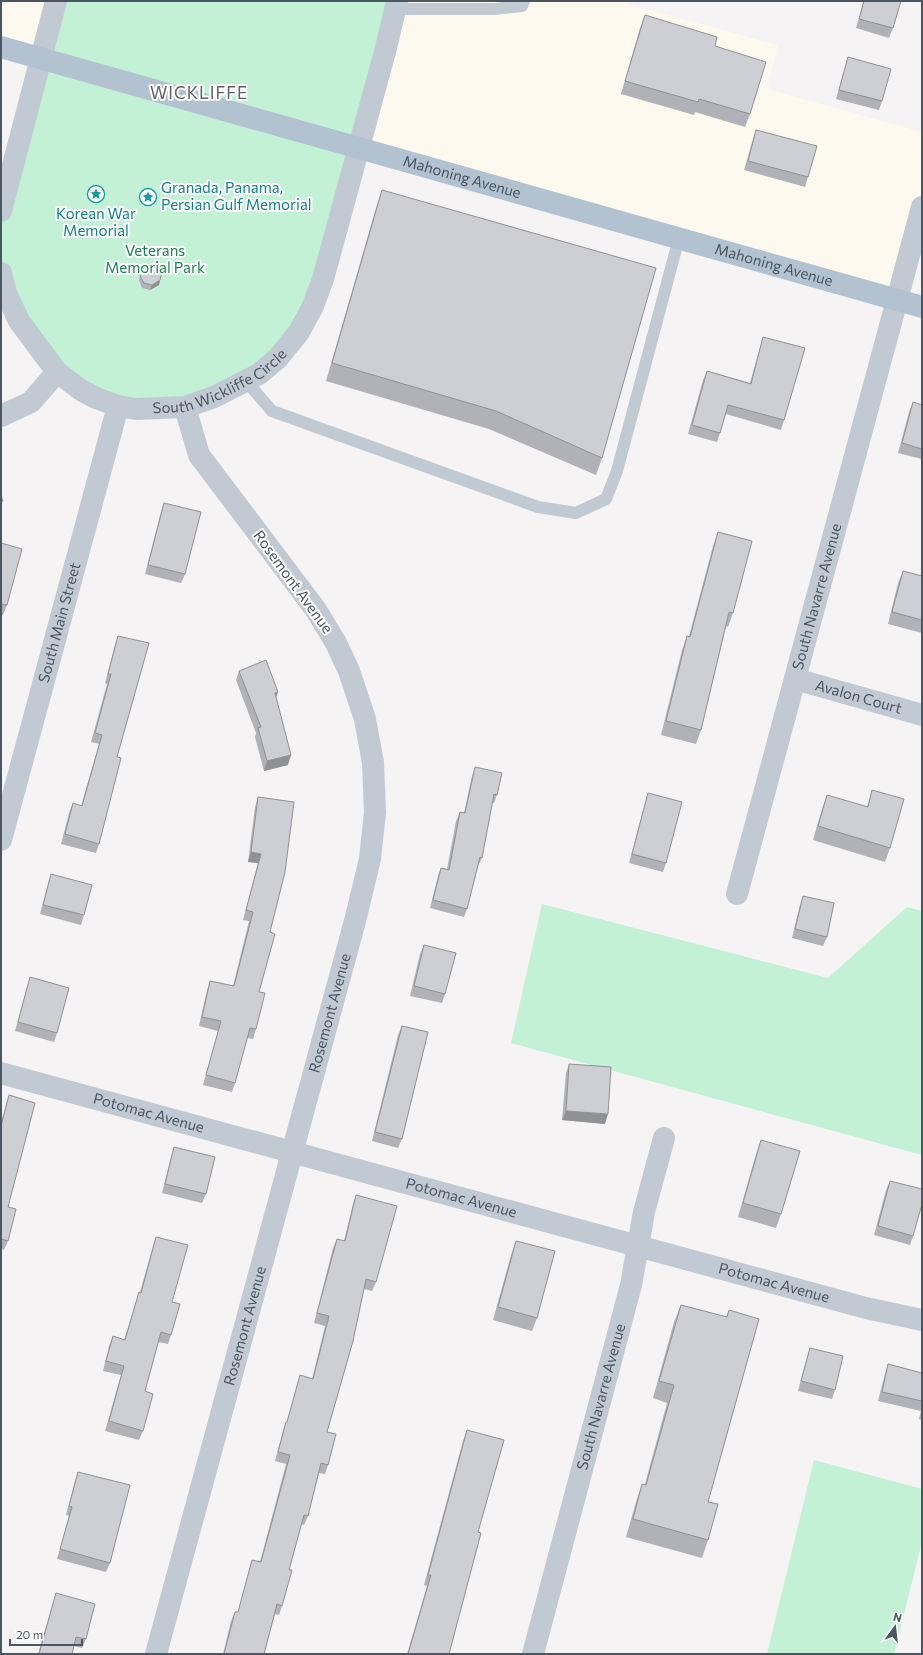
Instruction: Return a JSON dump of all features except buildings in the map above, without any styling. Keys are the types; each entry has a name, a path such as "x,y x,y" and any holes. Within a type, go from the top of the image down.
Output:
{"main road":[{"name":"Mahoning Avenue","path":"1,47 922,307"}],"street":[{"path":"1,211 6,167 56,1"},
{"name":"South Wickliffe Circle","path":"1,274 6,293 19,321 57,372 81,390 118,406 136,409 185,407 214,397 259,374 278,358 299,332 313,306 323,279 396,5"},
{"name":"South Navarre Avenue","path":"737,894 922,206"},
{"path":"1,416 31,402 57,372"},
{"name":"South Main Street","path":"1,840 118,406"},
{"name":"Rosemont Avenue","path":"156,1654 355,921 370,859 375,812 373,763 366,719 349,672 336,643 316,610 199,455 185,407"},
{"name":"Avalon Court","path":"795,679 922,715"},
{"name":"Potomac Avenue","path":"1,1073 866,1308 922,1320"},
{"name":"South Navarre Avenue","path":"534,1654 631,1286 644,1212 664,1138"}],"lane":[{"path":"396,5 495,9 522,6 524,1"},
{"path":"246,381 272,411 538,507 576,513 606,499 617,471 679,238"}],"shaded area":[{"path":"1,1 56,1 41,59 1,47"},
{"path":"397,1 628,1 628,4 778,45 767,89 922,132 922,207 897,300 358,147"}],"green space":[{"name":"Veterans Memorial Park","path":"56,1 397,1 323,279 278,358 185,407 81,390 2,281 1,211"},
{"path":"542,904 828,978 907,907 922,911 922,1155 511,1043"},
{"path":"814,1460 922,1489 922,1542 894,1654 767,1654"}],"place":[{"name":"Korean War Memorial","path":"96,194"},
{"name":"Granada, Panama, Persian Gulf Memorial","path":"148,197"}],"district":[{"name":"WICKLIFFE","path":"199,93"}]}
